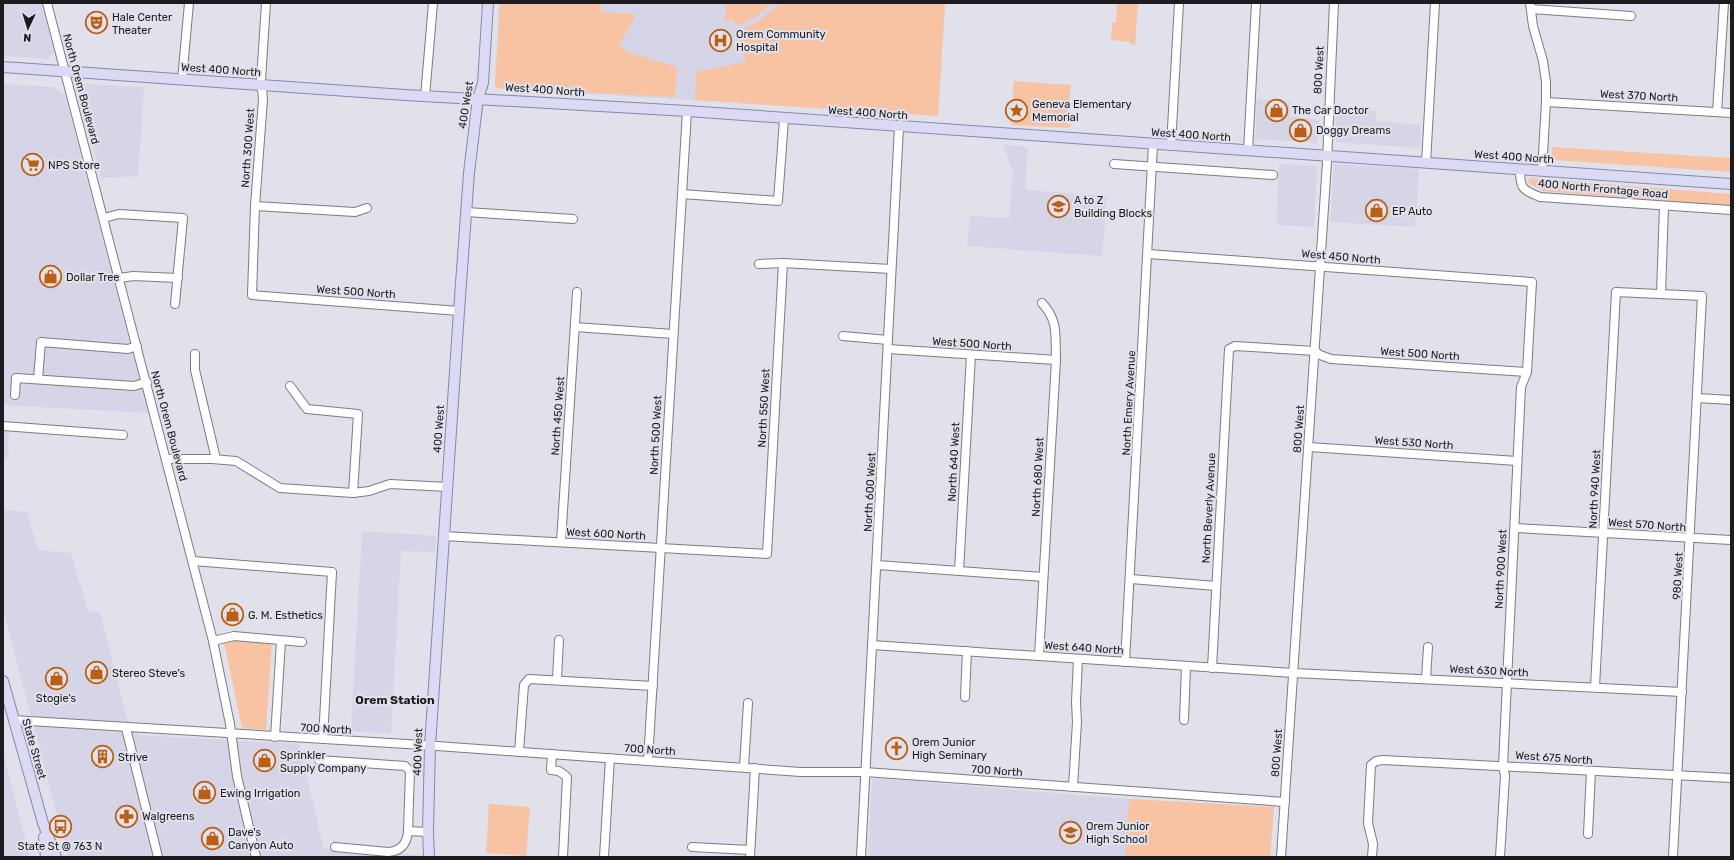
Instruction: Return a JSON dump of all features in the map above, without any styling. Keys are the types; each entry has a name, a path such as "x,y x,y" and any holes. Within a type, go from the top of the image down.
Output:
{"main road":[{"name":"400 West","path":"429,857 428,832 430,746 459,311 469,172 478,98 483,83 488,3"},
{"name":"West 400 North","path":"3,67 425,97 478,98 687,111 1153,145 1426,162 1520,170 1731,184"},
{"name":"State Street","path":"3,681 43,823 56,857"},
{"name":"State Street","path":"43,823 46,857"}],"street":[{"name":"North Orem Boulevard","path":"47,3 120,278 213,641 232,734 236,776 256,857"},
{"path":"182,80 189,3"},
{"name":"North 300 West","path":"252,295 255,206 263,99 261,85 266,3"},
{"path":"425,97 433,3"},
{"path":"1171,146 1179,3"},
{"path":"1248,151 1256,3"},
{"name":"800 West","path":"1281,857 1309,448 1327,156 1334,3"},
{"path":"1426,162 1435,3"},
{"path":"1718,112 1724,3"},
{"path":"1542,171 1546,102 1543,61 1533,26 1530,6 1631,16"},
{"name":"West 370 North","path":"1546,102 1731,113"},
{"name":"North 500 West","path":"648,761 687,111"},
{"path":"682,194 778,201 784,119"},
{"name":"North 600 West","path":"861,857 899,127"},
{"name":"North Emery Avenue","path":"1125,662 1131,579 1153,145"},
{"path":"1114,164 1273,175"},
{"name":"400 North Frontage Road","path":"1520,170 1520,183 1523,190 1540,197 1731,210"},
{"path":"255,206 355,212 367,208"},
{"path":"1661,294 1664,206"},
{"path":"466,212 573,219"},
{"path":"104,218 119,214 183,218 175,304"},
{"name":"West 450 North","path":"1148,254 1320,265 1338,268 1532,282"},
{"path":"759,264 783,263 891,269"},
{"name":"North 550 West","path":"767,554 783,263"},
{"path":"120,278 133,276 178,278"},
{"name":"North 900 West","path":"1500,857 1505,776 1503,766 1506,682 1521,387 1527,372 1532,282"},
{"name":"North 450 West","path":"561,542 577,292"},
{"name":"North 940 West","path":"1595,687 1616,292 1661,294"},
{"name":"980 West","path":"1661,294 1702,296 1691,539 1673,857"},
{"name":"West 500 North","path":"252,295 459,311"},
{"name":"North 680 West","path":"1039,656 1056,360 1055,324 1052,315 1042,303"},
{"path":"575,327 673,334"},
{"path":"843,336 888,340"},
{"path":"38,379 41,342 128,349 137,346"},
{"name":"North Beverly Avenue","path":"1212,668 1229,349 1235,346 1315,351"},
{"name":"West 500 North","path":"888,349 1056,360"},
{"name":"West 500 North","path":"1315,351 1320,355 1331,359 1527,372"},
{"path":"195,354 195,370 216,459"},
{"name":"North 640 West","path":"959,571 971,355"},
{"path":"15,395 16,378 134,386 147,382"},
{"path":"290,386 307,409 358,414 353,493"},
{"path":"1697,398 1731,400"},
{"path":"3,426 123,435"},
{"name":"West 530 North","path":"1309,448 1517,461"},
{"path":"167,460 216,459 236,462 280,488 353,493 369,491 390,484 448,487"},
{"name":"West 570 North","path":"1515,528 1691,539 1731,540"},
{"name":"West 600 North","path":"444,536 767,554"},
{"path":"193,561 332,572 324,739"},
{"path":"877,565 1043,576"},
{"path":"1131,579 1216,586"},
{"path":"213,641 234,636 302,642"},
{"path":"275,737 281,640"},
{"path":"557,680 559,640"},
{"name":"West 640 North","path":"872,645 1294,674"},
{"path":"1426,679 1428,647"},
{"path":"964,697 967,651"},
{"path":"1073,787 1078,722 1076,702 1078,658"},
{"path":"1184,720 1186,666"},
{"name":"West 630 North","path":"1294,674 1506,682 1682,692"},
{"path":"519,752 524,685 533,678 653,686"},
{"path":"744,768 748,703"},
{"name":"700 North","path":"13,720 552,754 801,772 865,772 1285,802"},
{"path":"126,728 158,857"},
{"path":"552,754 551,770 559,771 567,777 563,857"},
{"path":"604,857 610,758"},
{"path":"319,760 405,766 411,777 408,831 404,846 393,852 335,847"},
{"name":"West 675 North","path":"1372,857 1373,844 1368,823 1371,765 1376,761 1383,760 1731,778"},
{"path":"692,847 750,854 755,768"},
{"path":"1588,834 1591,771"},
{"path":"408,831 428,832"}],"shaded area":[{"path":"3,3 41,3 54,52 48,59 3,56"},
{"name":"Orem Community Hospital","path":"499,3 945,3 938,116 496,88"},
{"path":"500,3 602,3 601,12 635,15 619,44 630,53 677,67 675,97 496,88 495,83"},
{"path":"726,3 773,3 755,17 736,26 733,19 725,21"},
{"path":"781,3 945,3 938,116 695,100 696,72 746,62 737,32 759,21"},
{"path":"1117,3 1138,3 1135,46 1129,42 1111,40 1112,23 1116,23"},
{"path":"1014,81 1071,85 1067,124 1071,124 1069,128 1014,125 1011,123"},
{"path":"3,84 54,87 65,95 148,413 3,405"},
{"path":"85,84 144,87 138,176 101,178 80,92"},
{"path":"1257,99 1291,102 1290,117 1321,120 1318,125 1317,143 1255,139"},
{"path":"1335,109 1376,111 1376,121 1421,125 1420,148 1336,142"},
{"name":"A to Z Building Blocks","path":"1003,145 1028,147 1025,190 1107,196 1102,256 967,246 970,216 1009,218 1013,172"},
{"path":"1552,147 1731,158 1731,172 1554,160 1552,157"},
{"path":"1279,164 1317,166 1314,227 1276,225"},
{"path":"1334,164 1419,169 1415,227 1330,222"},
{"path":"1530,178 1731,194 1731,206 1543,191 1527,182"},
{"path":"3,425 9,430 8,458 3,458"},
{"path":"3,510 27,512 38,550 71,553 88,611 100,612 127,718 139,735 299,744 324,849 422,855 422,857 68,857 3,609"},
{"path":"362,531 436,536 435,552 401,551 391,734 351,731"},
{"path":"237,640 272,643 266,730 242,728 224,643"},
{"path":"3,753 29,853 29,857 3,857"},
{"name":"Orem Junior High School","path":"874,778 1129,799 1274,807 1270,857 868,857 872,780"},
{"path":"1129,799 1274,807 1270,857 1125,857"},
{"path":"489,804 530,807 526,856 486,853"}],"place":[{"name":"Hale Center Theater","path":"96,23"},
{"name":"Orem Community Hospital","path":"720,40"},
{"name":"Geneva Elementary Memorial","path":"1017,110"},
{"name":"The Car Doctor","path":"1277,110"},
{"name":"Doggy Dreams","path":"1300,130"},
{"name":"NPS Store","path":"33,165"},
{"name":"A to Z Building Blocks","path":"1058,206"},
{"name":"EP Auto","path":"1376,211"},
{"name":"Dollar Tree","path":"50,277"},
{"name":"G. M. Esthetics","path":"233,615"},
{"name":"Stereo Steve's","path":"96,673"},
{"name":"Stogie's","path":"56,678"},
{"name":"Orem Junior High Seminary","path":"896,748"},
{"name":"Strive","path":"103,757"},
{"name":"Sprinkler Supply Company","path":"265,761"},
{"name":"Ewing Irrigation","path":"205,793"},
{"name":"Walgreens","path":"127,816"},
{"name":"State St @ 763 N","path":"60,826"},
{"name":"Orem Junior High School","path":"1070,832"},
{"name":"Dave's Canyon Auto","path":"213,838"}],"district":[{"name":"Orem Station","path":"395,700"}]}
